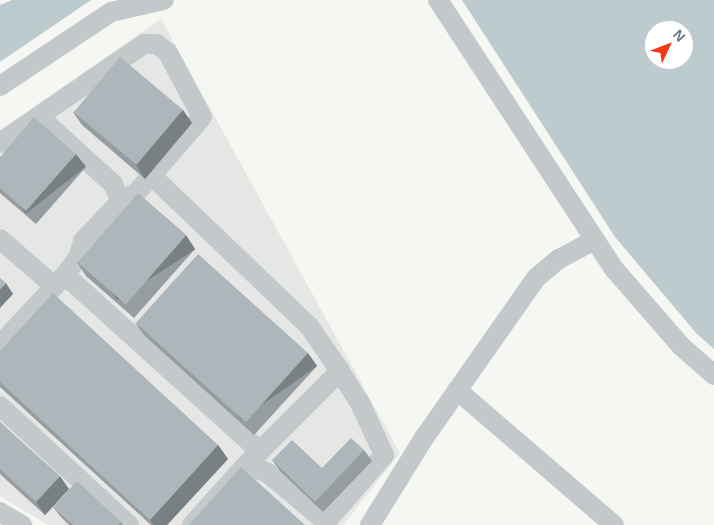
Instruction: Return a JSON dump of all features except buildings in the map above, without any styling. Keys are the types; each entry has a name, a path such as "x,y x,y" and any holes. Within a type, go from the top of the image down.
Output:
{"street":[{"path":"0,86 111,12 164,0"},
{"path":"438,0 615,270 681,346 714,375"},
{"path":"0,144 144,44 157,44 168,53 202,117 137,192 121,201 83,241 79,256 60,280 2,340"},
{"path":"42,114 47,124 113,184 121,201"},
{"path":"0,239 60,280 268,472 326,522 384,455 361,405 309,326 152,176"},
{"path":"370,525 457,390 536,278 559,259 594,240"},
{"path":"192,525 253,458 340,371"},
{"path":"457,390 614,525"},
{"path":"0,406 129,525"},
{"path":"1,515 22,525"}],"shaded area":[{"path":"12,0 91,0 0,62 0,5"},
{"path":"462,0 714,0 714,349 697,334 615,237"},
{"path":"161,19 400,453 343,525 48,525 0,496 0,130"}]}
